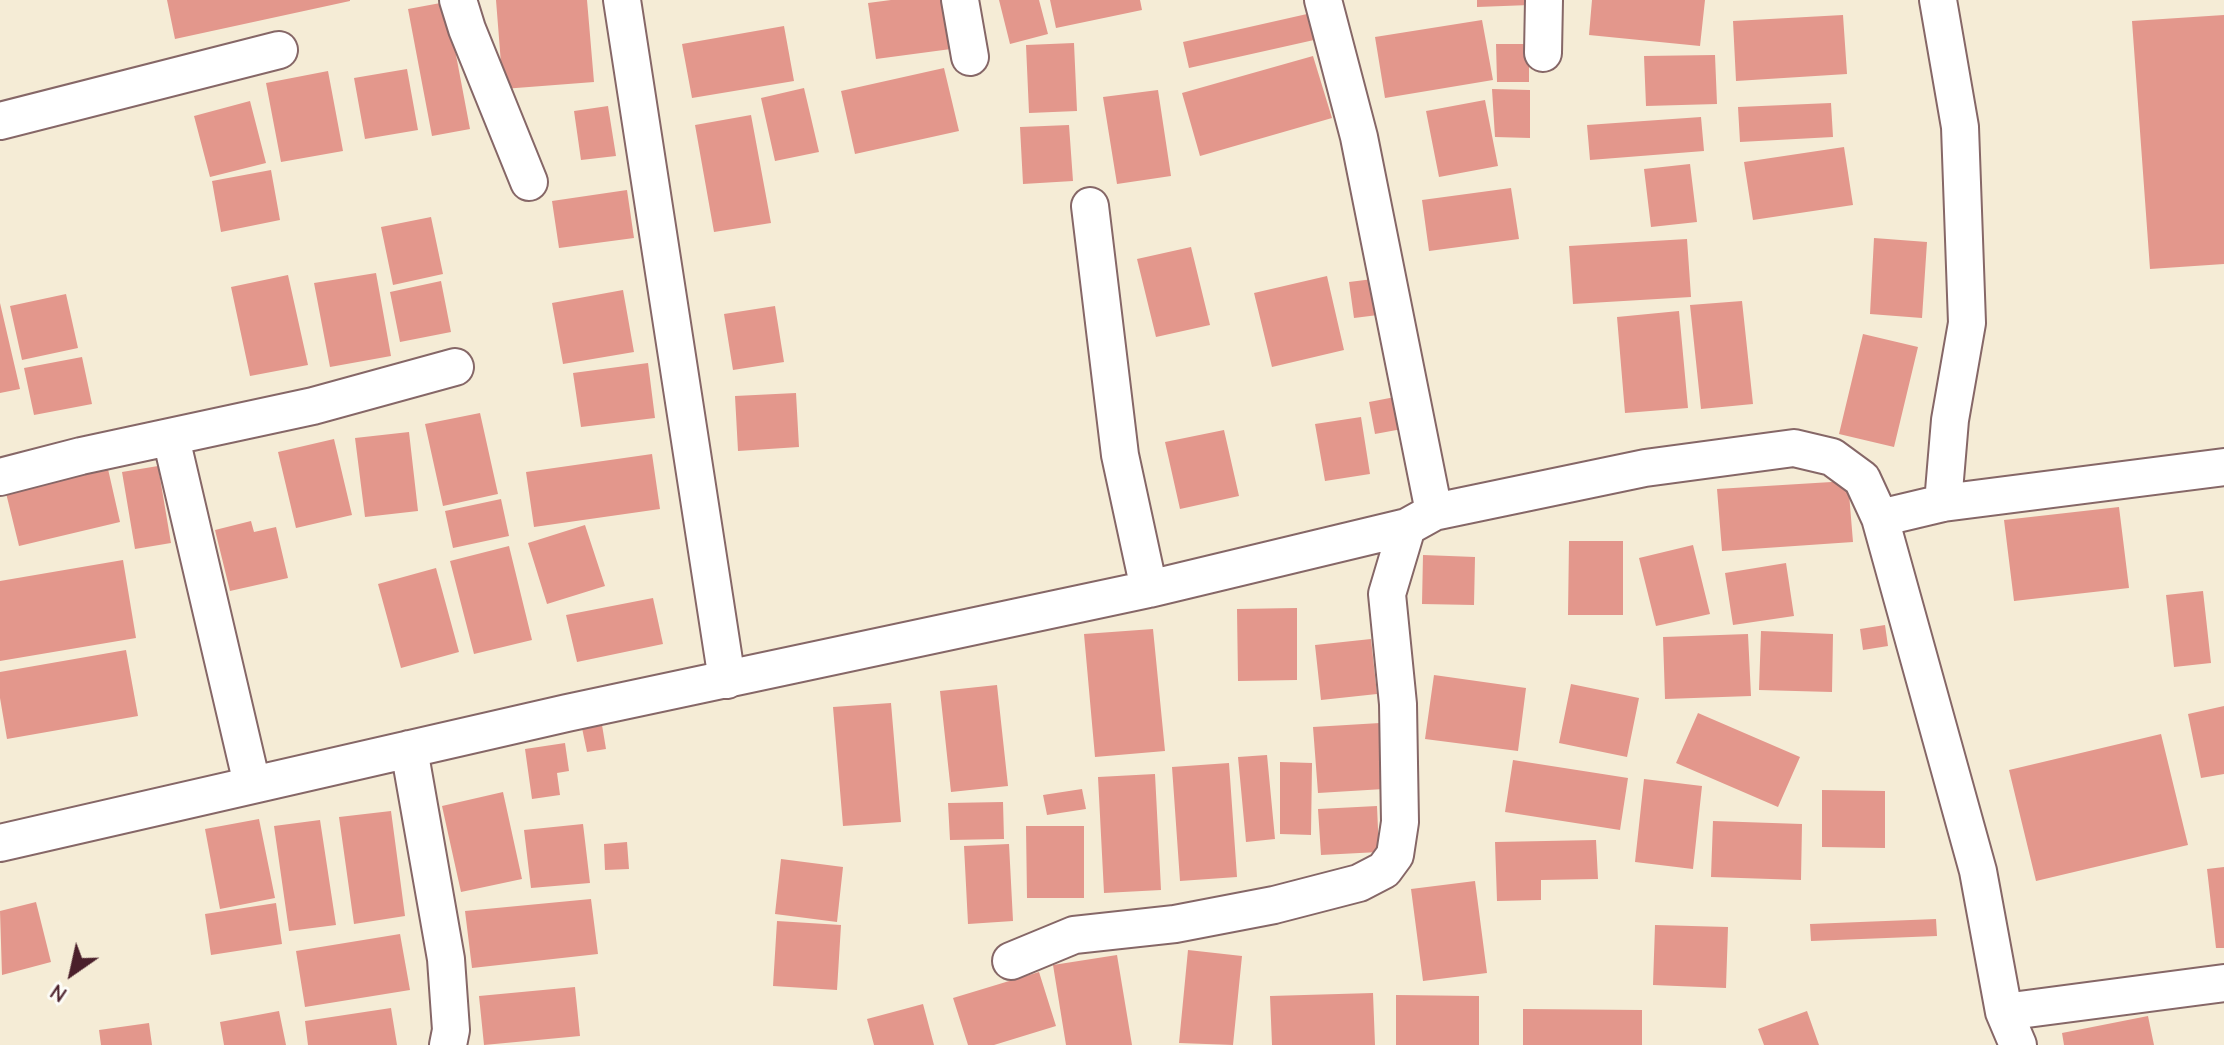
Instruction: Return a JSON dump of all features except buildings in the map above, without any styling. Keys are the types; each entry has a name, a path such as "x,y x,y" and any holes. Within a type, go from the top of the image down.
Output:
{"street":[{"path":"458,0 529,182"},
{"path":"622,0 727,680"},
{"path":"960,0 970,57"},
{"path":"1011,961 1074,935 1175,924 1274,905 1359,883 1384,870 1395,855 1400,822 1398,704 1387,594 1421,520 1359,137 1323,0"},
{"path":"1543,53 1544,0"},
{"path":"1938,0 1960,127 1967,323 1950,420 1943,503"},
{"path":"0,121 279,50"},
{"path":"1090,206 1120,455 1149,589"},
{"path":"0,477 81,456 313,406 455,367"},
{"path":"171,438 252,784"},
{"path":"0,843 567,713 1149,589 1421,520 1645,468 1794,448 1832,457 1862,479 1880,518 1978,871 2004,1012 2018,1045"},
{"path":"1880,518 1943,503 2224,467"},
{"path":"409,749 446,959 451,1030 448,1045"},
{"path":"2004,1012 2224,983"}]}
